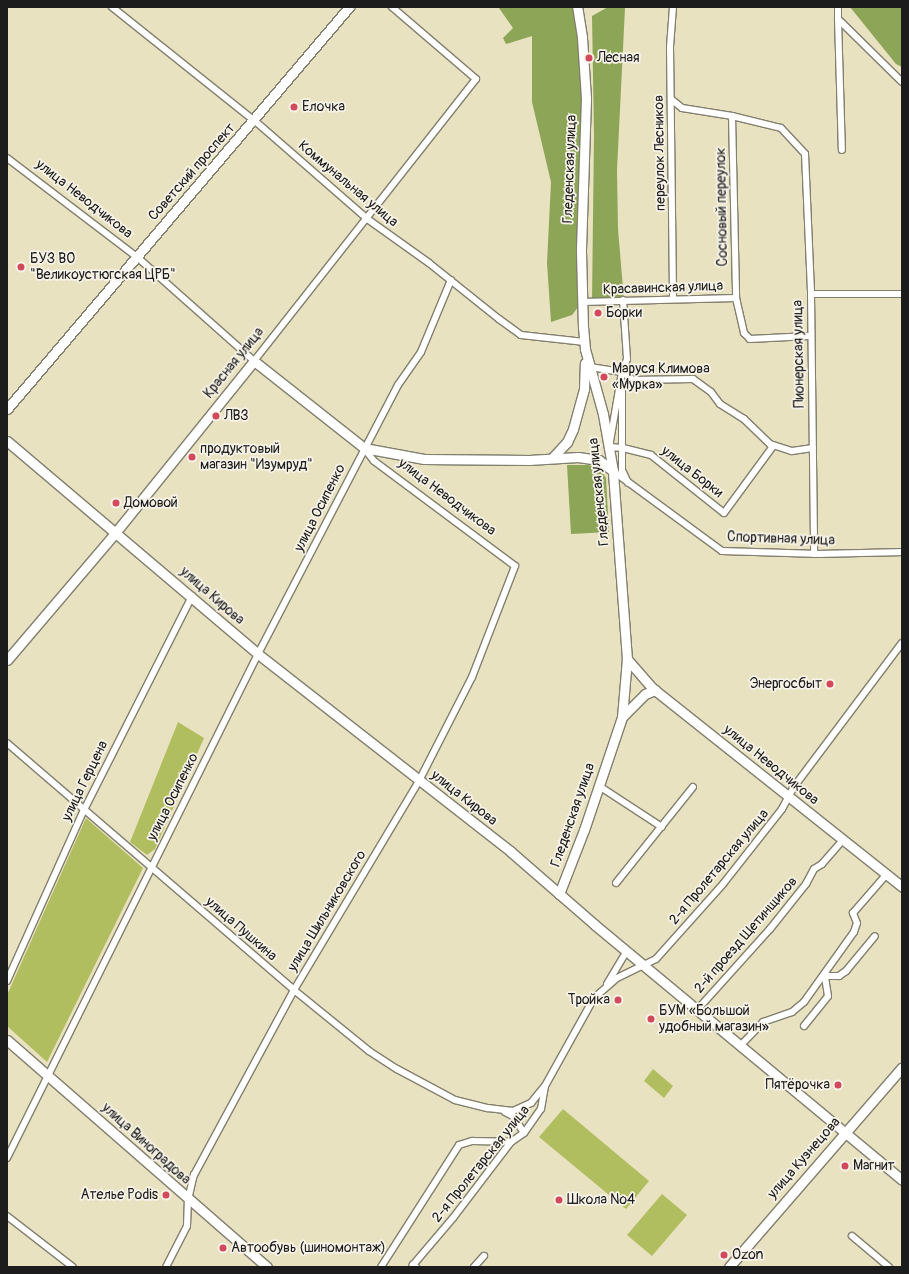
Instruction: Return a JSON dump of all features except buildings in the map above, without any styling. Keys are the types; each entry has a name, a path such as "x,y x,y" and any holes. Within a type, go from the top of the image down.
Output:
{"main road":[{"name":"Советский проспект","path":"7,409 349,7"},
{"name":"Гледенская улица","path":"559,894 599,786 622,717 627,659 613,471 609,447 585,346 581,249 586,98 579,9"},
{"path":"553,457 567,442 580,409 586,371 585,346"},
{"name":"улица Неводчикова","path":"254,361 364,448 424,459 529,460 553,457 591,458 607,465 613,471"},
{"name":"Красная улица","path":"7,660 115,533 254,361"},
{"name":"улица Кирова","path":"7,441 192,596 258,654 510,851 697,1010 845,1131 902,1180"},
{"name":"улица Неводчикова","path":"627,659 655,690 902,887"},
{"path":"622,717 645,694 655,690"},
{"name":"улица Виноградова","path":"7,1040 188,1200 267,1267"},
{"name":"улица Кузнецова","path":"729,1267 845,1131 902,1067"}],"street":[{"name":"Коммунальная улица","path":"112,7 254,120 366,218 451,280 521,335 585,346"},
{"name":"Красная улица","path":"254,361 476,79 392,7"},
{"name":"переулок Лесников","path":"673,7 671,99 673,298"},
{"path":"838,7 842,150"},
{"path":"838,19 902,82"},
{"path":"671,99 682,108 732,116"},
{"name":"Пионерская улица","path":"732,116 781,128 805,154 810,294 809,336 814,554"},
{"name":"Сосновый переулок","path":"732,116 736,298"},
{"name":"улица Неводчикова","path":"7,158 137,257 254,361"},
{"name":"улица Осипенко","path":"7,1158 258,654 398,385 421,352 451,280"},
{"path":"810,294 902,294"},
{"name":"Красавинская улица","path":"582,302 673,298 736,298 744,333 750,339 809,336"},
{"path":"609,447 622,372 627,359 623,300"},
{"path":"590,367 622,372 633,380 693,379 774,445 792,451 812,448"},
{"path":"622,372 622,470 628,483"},
{"name":"улица Борки","path":"609,447 623,448 651,455 724,512 774,445"},
{"name":"улица Неводчикова","path":"364,448 374,461 515,566"},
{"name":"Спортивная улица","path":"613,471 722,551 814,554 902,552"},
{"name":"улица Шильниковского","path":"166,1267 187,1226 188,1200 194,1175 294,990 419,781 472,678 515,566"},
{"name":"улица Герцена","path":"7,981 84,810 192,596"},
{"name":"2-я Пролетарская улица","path":"605,987 627,972 656,959 723,884 782,809 787,796 902,643"},
{"name":"улица Пушкина","path":"7,743 294,990 397,1070 455,1100 502,1110 513,1111 530,1103 544,1086"},
{"path":"599,786 662,827"},
{"path":"616,883 693,787"},
{"name":"2-й проезд Щетинщиков","path":"697,1010 770,929 806,884 814,868 822,864 843,840"},
{"path":"741,1045 763,1022 797,1009 825,976 856,928 852,912 886,875"},
{"path":"825,976 839,976 846,972 875,936"},
{"name":"2-я Пролетарская улица","path":"416,1267 413,1264 454,1218 511,1142 524,1133 541,1109 544,1086 582,1017 605,987 627,951"},
{"path":"804,1026 828,996 825,976"},
{"name":"улица Пушкина","path":"502,1110 513,1116 524,1133"},
{"path":"381,1267 459,1145 472,1141 511,1142"},
{"path":"7,1216 73,1267"},
{"path":"852,1236 889,1267"},
{"path":"474,1267 484,1256"}],"green space":[{"path":"577,7 585,69 582,302 572,315 551,322 547,263 551,182 532,102 532,36 506,44 503,38 513,28 499,8"},
{"path":"608,7 625,8 617,170 618,229 624,300 592,301 594,135 592,16"},
{"path":"850,7 902,7 902,67 896,64"},
{"path":"567,465 589,465 601,470 606,478 609,532 571,534"},
{"path":"178,722 204,738 155,849 147,855 130,842"},
{"path":"86,818 143,868 47,1062 7,1026 7,995"},
{"path":"653,1069 673,1086 664,1098 644,1081"},
{"path":"563,1109 649,1181 626,1209 539,1137"},
{"path":"662,1194 687,1215 652,1256 627,1235"}],"place":[{"name":"Лесная","path":"589,58"},
{"name":"Елочка","path":"294,107"},
{"name":"БУЗ ВО \"Великоустюгская ЦРБ\"","path":"21,267"},
{"name":"Борки","path":"598,313"},
{"name":"Маруся Климова «Мурка»","path":"604,377"},
{"name":"ЛВЗ","path":"216,416"},
{"name":"продуктовый магазин \"Изумруд\"","path":"192,457"},
{"name":"Домовой","path":"116,503"},
{"name":"Энергосбыт","path":"830,684"},
{"name":"Тройка","path":"618,1000"},
{"name":"БУМ «Большой удобный магазин»","path":"651,1019"},
{"name":"Пятёрочка","path":"838,1085"},
{"name":"Магнит","path":"845,1166"},
{"name":"Ателье Podis","path":"166,1195"},
{"name":"Школа №4","path":"559,1200"},
{"name":"Автообувь (шиномонтаж)","path":"223,1248"},
{"name":"Ozon","path":"724,1255"}]}
